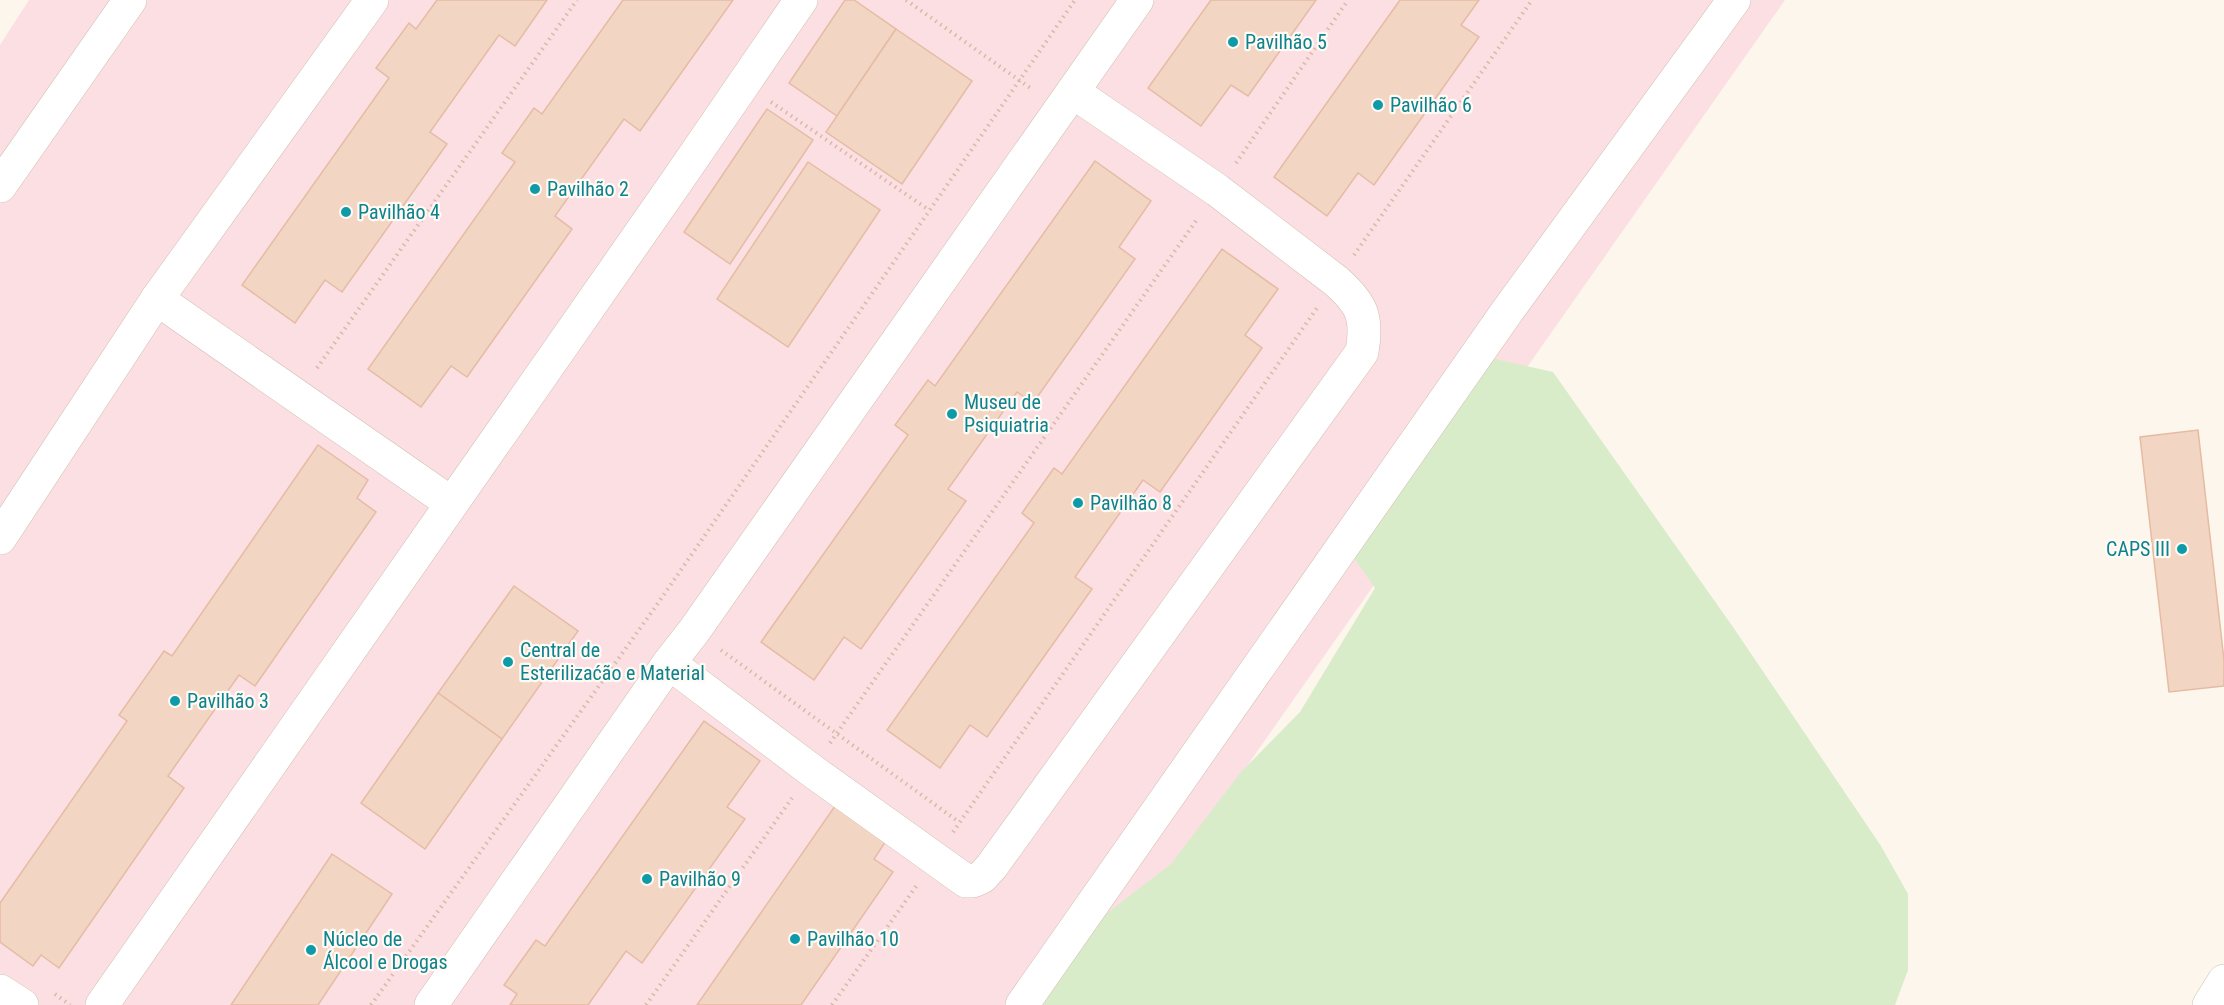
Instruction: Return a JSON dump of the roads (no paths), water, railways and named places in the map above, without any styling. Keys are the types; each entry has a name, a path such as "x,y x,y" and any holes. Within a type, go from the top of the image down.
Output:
{"street":[{"path":"0,186 130,0"},
{"path":"0,538 157,298 372,0"},
{"path":"102,1005 801,0"},
{"path":"431,1005 669,663 694,631 1137,0"},
{"path":"1022,1005 1506,313 1734,0"},
{"path":"669,663 811,770 935,859 966,881 973,881 981,877 992,866 1362,352 1365,332 1361,312 1354,297 1336,280 1217,190 1073,92"},
{"path":"157,298 451,503"},
{"path":"2209,1005 2224,981"},
{"path":"0,991 22,1005"}],"place":[{"name":"Pavilhão 5","path":"1233,42"},
{"name":"Pavilhão 6","path":"1378,105"},
{"name":"Pavilhão 2","path":"535,189"},
{"name":"Pavilhão 4","path":"346,212"},
{"name":"Museu de Psiquiatria","path":"952,414"},
{"name":"Pavilhão 8","path":"1078,503"},
{"name":"CAPS III","path":"2182,549"},
{"name":"Central de Esterilizaćão e Material","path":"508,662"},
{"name":"Pavilhão 3","path":"175,701"},
{"name":"Pavilhão 9","path":"647,879"},
{"name":"Pavilhão 10","path":"795,939"},
{"name":"Núcleo de Álcool e Drogas","path":"311,950"}]}
